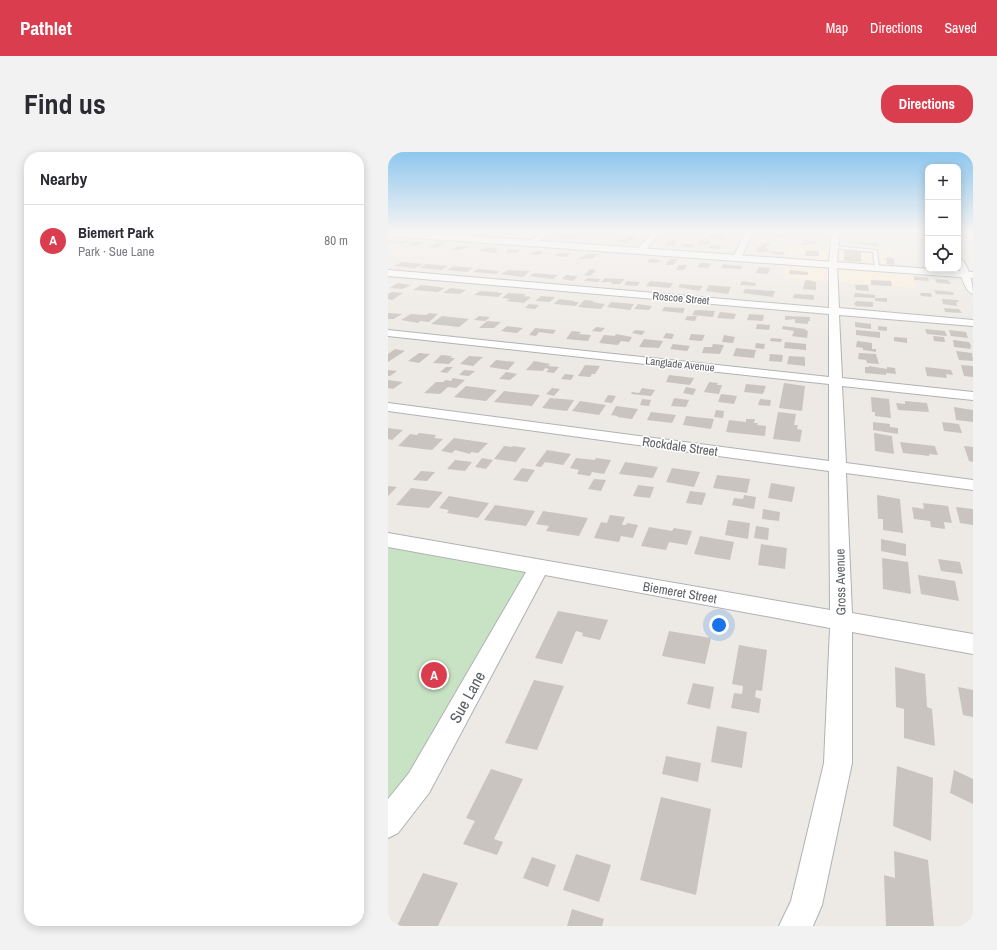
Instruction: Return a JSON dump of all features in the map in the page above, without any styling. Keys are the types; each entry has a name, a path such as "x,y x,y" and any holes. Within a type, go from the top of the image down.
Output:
{"street":[{"name":"Gross Avenue","path":"796,926 806,905 838,764 841,620 834,268"},
{"path":"879,268 969,274 973,291"},
{"name":"Roscoe Street","path":"388,273 973,323"},
{"name":"Langlade Avenue","path":"388,333 973,396"},
{"name":"Rockdale Street","path":"388,408 973,485"},
{"name":"Biemeret Street","path":"388,540 973,644"},
{"name":"Sue Lane","path":"388,823 419,783 539,567"}],"shaded area":[{"path":"785,268 897,268 911,270 916,288 783,278"}],"green space":[{"path":"388,540 539,567 388,823"}],"building":[{"path":"421,268 445,268 442,270"},
{"path":"450,268 473,268 467,272 447,270"},
{"path":"677,268 685,268 684,270 676,270"},
{"path":"758,268 770,268 768,274 756,273"},
{"path":"478,269 500,271 496,274 473,272"},
{"path":"590,269 596,270 590,276 584,275"},
{"path":"508,270 530,271 523,277 501,274"},
{"path":"790,270 808,272 808,275 789,274"},
{"path":"534,273 558,275 553,279 529,276"},
{"path":"566,275 578,276 573,281 562,279"},
{"path":"914,276 928,278 929,281 914,280"},
{"path":"588,278 601,279 598,282 584,281"},
{"path":"605,278 625,279 620,284 611,284 612,282 601,282"},
{"path":"935,279 948,280 951,284 937,283"},
{"path":"871,280 891,281 892,286 871,285"},
{"path":"627,281 640,282 637,286 624,285"},
{"path":"650,281 673,283 670,288 646,286"},
{"path":"742,281 756,283 755,286 740,285"},
{"path":"805,281 816,282 816,290 803,289"},
{"path":"398,283 411,285 403,289 390,288"},
{"path":"680,284 703,286 699,291 678,287"},
{"path":"421,285 445,288 438,292 413,290"},
{"path":"709,285 731,287 728,294 706,291"},
{"path":"855,285 868,285 869,291 856,290"},
{"path":"450,288 466,290 460,294 443,293"},
{"path":"745,289 775,291 773,297 743,293"},
{"path":"934,290 953,292 954,295 936,294"},
{"path":"480,291 503,293 498,297 474,295"},
{"path":"392,292 403,293 392,300 388,299 388,294"},
{"path":"508,293 526,294 524,296 531,297 524,303 506,301 510,299 502,298"},
{"path":"855,293 875,295 875,298 854,297"},
{"path":"920,293 931,293 932,297 921,296"},
{"path":"794,294 814,295 814,300 793,298"},
{"path":"541,296 555,297 550,302 535,301"},
{"path":"875,298 887,298 887,302 875,301"},
{"path":"559,299 579,302 576,306 554,304"},
{"path":"942,299 958,300 959,302 956,302 957,306 943,304"},
{"path":"584,300 605,304 601,309 578,307"},
{"path":"856,301 873,302 873,307 856,306 854,304"},
{"path":"611,302 634,304 630,310 607,307"},
{"path":"529,304 539,305 535,309 525,308"},
{"path":"638,304 652,306 649,310 634,309"},
{"path":"664,307 685,308 683,313 662,311"},
{"path":"944,308 959,309 962,313 945,312"},
{"path":"695,310 715,311 713,317 692,315"},
{"path":"720,312 736,314 734,319 717,318"},
{"path":"388,313 402,314 394,319 388,319"},
{"path":"429,313 438,314 429,322 420,321 418,323 401,320 411,314 426,315"},
{"path":"749,314 764,315 763,321 747,320"},
{"path":"442,316 469,319 459,327 431,324"},
{"path":"479,316 490,317 485,321 474,320"},
{"path":"687,316 697,316 695,321 685,320"},
{"path":"785,316 810,317 810,321 808,321 808,324 795,323 795,319 785,320"},
{"path":"487,321 501,322 494,328 479,328"},
{"path":"855,322 871,324 871,329 855,327"},
{"path":"757,324 770,325 769,330 756,329"},
{"path":"507,326 523,328 517,333 501,331"},
{"path":"783,326 806,329 805,330 808,331 807,338 792,336 794,331 782,329"},
{"path":"878,326 887,327 887,331 878,330"},
{"path":"596,327 605,328 601,332 592,331"},
{"path":"535,328 556,330 553,334 539,332 536,336 529,335"},
{"path":"925,329 945,331 947,336 927,334"},
{"path":"635,330 645,331 642,335 632,333"},
{"path":"856,330 880,332 880,338 856,335"},
{"path":"949,330 966,332 968,338 951,336"},
{"path":"572,331 581,332 579,334 591,335 588,341 566,339"},
{"path":"666,333 674,334 672,339 663,338"},
{"path":"616,334 632,337 629,342 621,341 618,345 599,343 604,335 615,336"},
{"path":"691,334 705,335 702,341 689,340"},
{"path":"724,335 735,337 733,343 722,342"},
{"path":"933,336 944,337 945,342 934,341"},
{"path":"894,337 907,338 907,343 894,341"},
{"path":"771,338 782,339 781,342 770,341"},
{"path":"644,339 663,341 659,348 639,347"},
{"path":"953,340 969,342 972,347 970,346 971,349 954,347"},
{"path":"857,341 872,343 872,349 876,349 876,352 863,350 863,348 856,347"},
{"path":"785,342 806,344 806,350 784,348"},
{"path":"756,343 765,344 764,349 755,348"},
{"path":"673,344 690,346 687,351 670,349"},
{"path":"713,344 724,345 720,354 702,353 704,347 712,347"},
{"path":"736,348 756,350 754,358 733,356"},
{"path":"395,349 405,351 388,362 388,354"},
{"path":"956,351 972,353 973,361 959,360"},
{"path":"419,353 430,354 419,363 408,361"},
{"path":"859,353 876,354 879,364 867,363 866,360 858,359"},
{"path":"770,354 783,355 782,362 769,361"},
{"path":"441,355 452,356 450,358 455,358 449,364 433,363"},
{"path":"469,356 483,357 473,366 460,364"},
{"path":"789,356 805,357 805,366 787,364"},
{"path":"496,360 515,362 508,370 489,367"},
{"path":"534,361 550,364 548,366 559,367 554,373 546,372 549,369 545,368 543,371 526,370"},
{"path":"585,365 600,366 595,374 592,374 590,377 578,376"},
{"path":"961,365 973,366 973,377 964,376"},
{"path":"869,366 887,369 887,367 895,368 896,374 886,373 886,375 865,373 865,367"},
{"path":"446,367 453,367 447,373 440,372"},
{"path":"925,367 951,370 953,375 946,374 947,378 927,376"},
{"path":"388,370 397,371 388,376"},
{"path":"464,370 475,371 469,376 459,375"},
{"path":"506,372 517,374 510,380 499,379"},
{"path":"565,374 574,375 571,380 561,379"},
{"path":"669,375 694,378 690,385 666,382"},
{"path":"453,378 465,380 456,388 448,387 440,394 424,393 436,382 443,382 446,380 451,381"},
{"path":"388,380 403,382 393,389 388,388"},
{"path":"709,382 722,385 719,394 704,392"},
{"path":"784,383 805,386 802,411 779,408"},
{"path":"746,384 766,386 763,394 744,392"},
{"path":"466,386 497,390 486,401 454,397"},
{"path":"686,387 696,389 693,395 683,393"},
{"path":"552,388 560,389 554,396 546,394"},
{"path":"642,388 655,390 651,396 631,394 632,392 639,393"},
{"path":"504,391 540,395 532,406 494,402"},
{"path":"721,394 737,396 734,404 718,402"},
{"path":"608,395 616,396 612,403 604,402"},
{"path":"871,397 889,399 891,418 875,416 875,412 872,412"},
{"path":"550,398 574,400 567,411 542,408"},
{"path":"674,398 689,400 686,407 671,406"},
{"path":"642,399 651,400 649,406 640,405"},
{"path":"760,399 771,400 770,406 758,405"},
{"path":"580,401 606,405 599,415 572,411"},
{"path":"905,401 927,403 929,412 898,410 896,403 905,404"},
{"path":"616,406 638,409 632,419 617,417 618,416 611,415"},
{"path":"954,407 973,410 973,422 956,420"},
{"path":"716,410 724,411 723,418 714,417"},
{"path":"651,412 676,415 672,423 647,420"},
{"path":"778,412 796,414 794,425 798,425 797,429 802,430 800,442 773,439"},
{"path":"686,416 714,419 711,429 683,425"},
{"path":"746,419 755,419 754,423 758,423 757,425 766,426 765,436 726,432 729,420 746,422"},
{"path":"873,422 890,424 890,427 898,428 898,434 873,430"},
{"path":"942,422 959,424 962,433 944,431"},
{"path":"388,428 403,430 392,440 388,439"},
{"path":"419,433 436,435 434,438 443,439 432,450 398,446 410,434 417,435"},
{"path":"874,433 892,436 894,454 875,451"},
{"path":"454,438 488,443 478,453 471,452 470,454 455,450 452,453 441,451"},
{"path":"900,442 935,446 938,455 929,454 929,456 903,453"},
{"path":"504,446 526,448 516,462 494,459"},
{"path":"964,446 973,447 973,462 969,461"},
{"path":"547,450 571,454 563,465 545,462 541,467 535,466"},
{"path":"482,458 493,460 486,469 475,467"},
{"path":"576,458 611,460 604,474 592,472 590,476 577,474 579,470 570,468"},
{"path":"455,460 472,462 465,471 447,469"},
{"path":"625,462 658,467 653,478 619,474"},
{"path":"522,468 535,470 527,482 513,480"},
{"path":"672,468 700,472 694,487 666,482"},
{"path":"421,471 435,472 427,481 413,480"},
{"path":"717,475 750,479 747,493 713,488"},
{"path":"594,479 606,480 601,491 588,489"},
{"path":"771,483 795,487 792,502 768,498"},
{"path":"638,485 654,487 650,498 633,496"},
{"path":"388,486 397,487 388,496"},
{"path":"411,488 443,492 429,508 396,505"},
{"path":"690,491 706,493 702,505 686,503"},
{"path":"744,495 756,497 754,509 732,505 734,498 743,499"},
{"path":"877,495 900,499 903,533 883,530 883,519 878,519"},
{"path":"449,496 489,503 478,518 447,513 449,510 439,508"},
{"path":"923,503 948,506 952,523 944,522 945,529 931,527 930,521 914,519 912,507 924,509"},
{"path":"495,505 535,511 526,526 484,520"},
{"path":"956,507 973,509 973,525 960,523"},
{"path":"763,509 780,512 779,521 762,519"},
{"path":"543,511 588,518 579,536 546,531 549,526 536,524"},
{"path":"610,515 625,517 622,525 626,525 627,523 638,525 633,538 621,536 619,542 594,538 601,522 607,523"},
{"path":"728,520 750,523 748,539 725,535"},
{"path":"756,526 769,528 768,540 754,538"},
{"path":"649,527 672,531 674,528 692,531 687,545 669,542 666,550 641,546"},
{"path":"700,536 734,542 730,560 694,554"},
{"path":"881,539 906,544 906,556 881,551"},
{"path":"761,544 787,548 785,569 758,565"},
{"path":"882,558 908,562 911,594 883,589"},
{"path":"938,559 960,562 963,574 941,571"},
{"path":"918,575 955,581 959,601 921,594"},
{"path":"558,611 608,620 600,640 582,636 583,633 576,631 562,664 535,658"},
{"path":"669,631 711,638 705,664 662,656"},
{"path":"739,645 767,650 762,691 756,690 755,697 761,699 759,713 731,708 734,693 742,694 743,686 732,684"},
{"path":"895,667 925,674 927,707 932,709 935,746 904,738 904,709 896,707"},
{"path":"534,680 564,686 537,750 505,743"},
{"path":"693,683 714,687 710,709 687,704"},
{"path":"958,687 973,690 973,717 963,715"},
{"path":"717,726 747,732 742,768 711,762"},
{"path":"666,756 701,763 698,782 662,774"},
{"path":"897,766 933,778 931,841 893,826"},
{"path":"491,769 523,779 494,839 503,842 497,855 463,844 475,821 466,818"},
{"path":"954,770 973,779 973,804 950,793"},
{"path":"661,797 711,809 696,895 640,880"},
{"path":"894,851 928,860 934,926 886,926 884,875 895,878"},
{"path":"576,854 611,865 599,902 563,890"},
{"path":"532,857 556,865 548,887 523,878"},
{"path":"423,873 458,883 438,926 397,926"},
{"path":"572,909 604,919 602,926 567,926"}],"place":[{"name":"Biemert Park","path":"434,675"}]}
